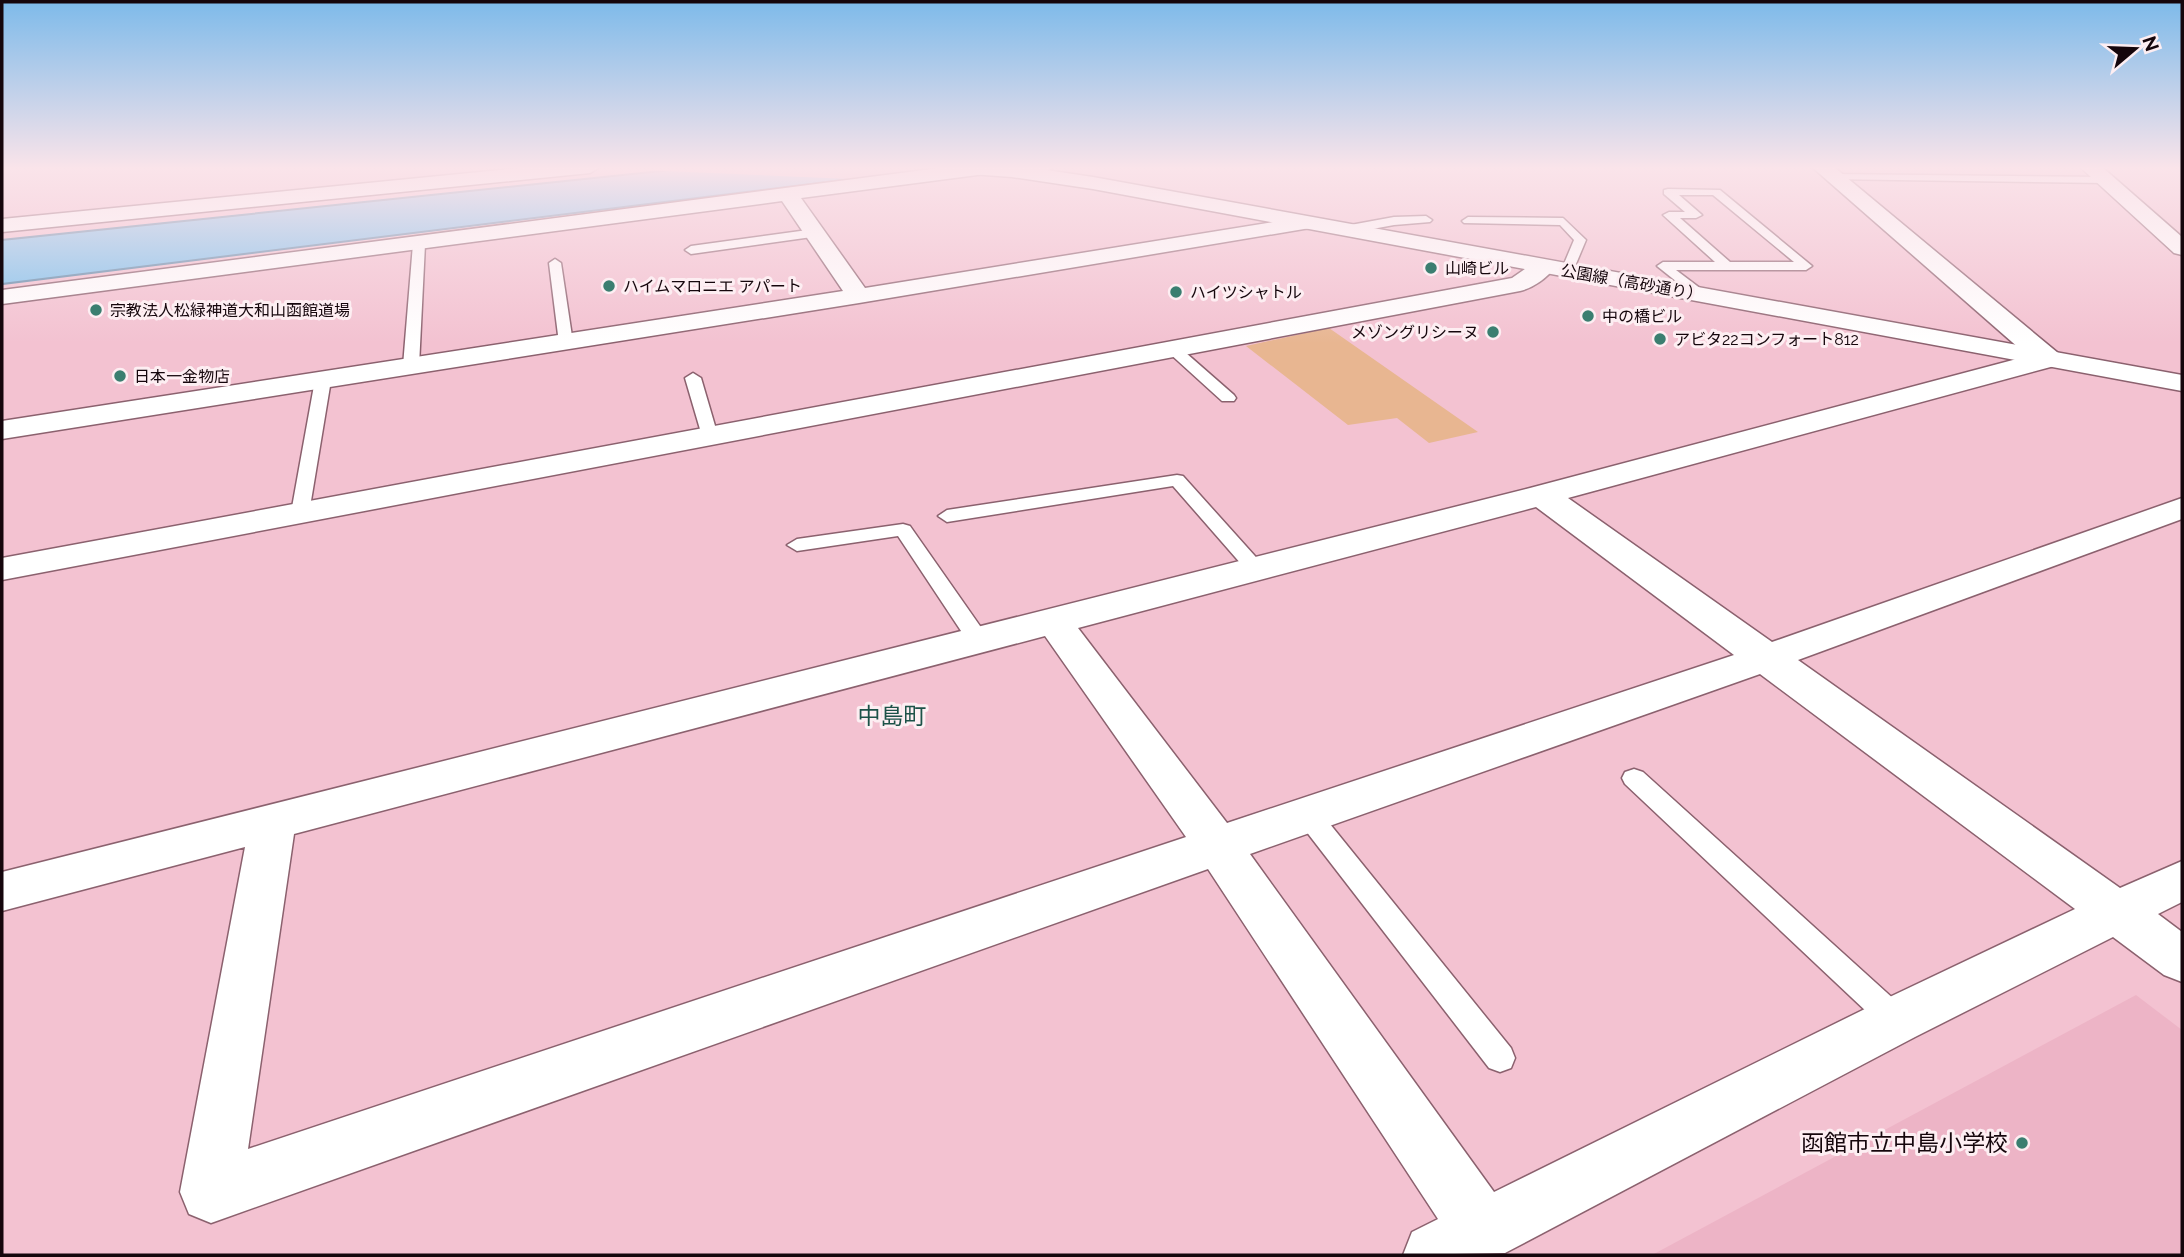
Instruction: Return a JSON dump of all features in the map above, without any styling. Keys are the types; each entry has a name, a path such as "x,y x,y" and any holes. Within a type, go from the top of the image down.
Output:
{"street":[{"path":"2,298 560,226"},
{"path":"810,226 859,296"},
{"path":"2,430 859,296 1288,226"},
{"name":"公園線（高砂通り）","path":"1320,226 2182,383"},
{"path":"1890,226 2048,359"},
{"path":"2158,226 2182,247"},
{"path":"2,569 1520,284 1555,269"},
{"path":"2,892 1542,495 2048,359"},
{"path":"1542,495 2182,960"},
{"path":"273,821 211,1192 1765,658 2182,508"},
{"path":"1054,622 1217,845 1459,1243 1896,1020 2182,880"}],"lane":[{"path":"1345,230 1369,226"},
{"path":"1555,269 1580,240 1566,226"},
{"path":"1681,226 1727,266"},
{"path":"1702,295 1663,266 1806,266 1757,226"},
{"path":"691,250 815,233"},
{"path":"411,366 419,244"},
{"path":"555,263 566,342"},
{"path":"1173,349 1228,398"},
{"path":"693,379 710,436"},
{"path":"300,513 323,380"},
{"path":"947,516 1177,480 1256,569"},
{"path":"797,545 903,530 979,641"},
{"path":"1634,778 1896,1020"},
{"path":"1308,815 1500,1058"}],"shaded area":[{"path":"1329,328 1478,432 1429,443 1397,418 1348,425 1246,346"},
{"name":"函館市立中島小学校","path":"2136,995 2182,1030 2182,1255 1652,1255"}],"water":[{"path":"139,226 473,226 2,284 2,240"}],"place":[{"name":"山崎ビル","path":"1431,268"},
{"name":"ハイムマロニエ アパート","path":"609,286"},
{"name":"ハイツシャトル","path":"1176,292"},
{"name":"宗教法人松緑神道大和山函館道場","path":"96,310"},
{"name":"中の橋ビル","path":"1588,316"},
{"name":"メゾングリシーヌ","path":"1493,332"},
{"name":"アビタ22コンフォート812","path":"1660,339"},
{"name":"日本一金物店","path":"120,376"},
{"name":"函館市立中島小学校","path":"2022,1143"}],"district":[{"name":"中島町","path":"892,716"}]}
